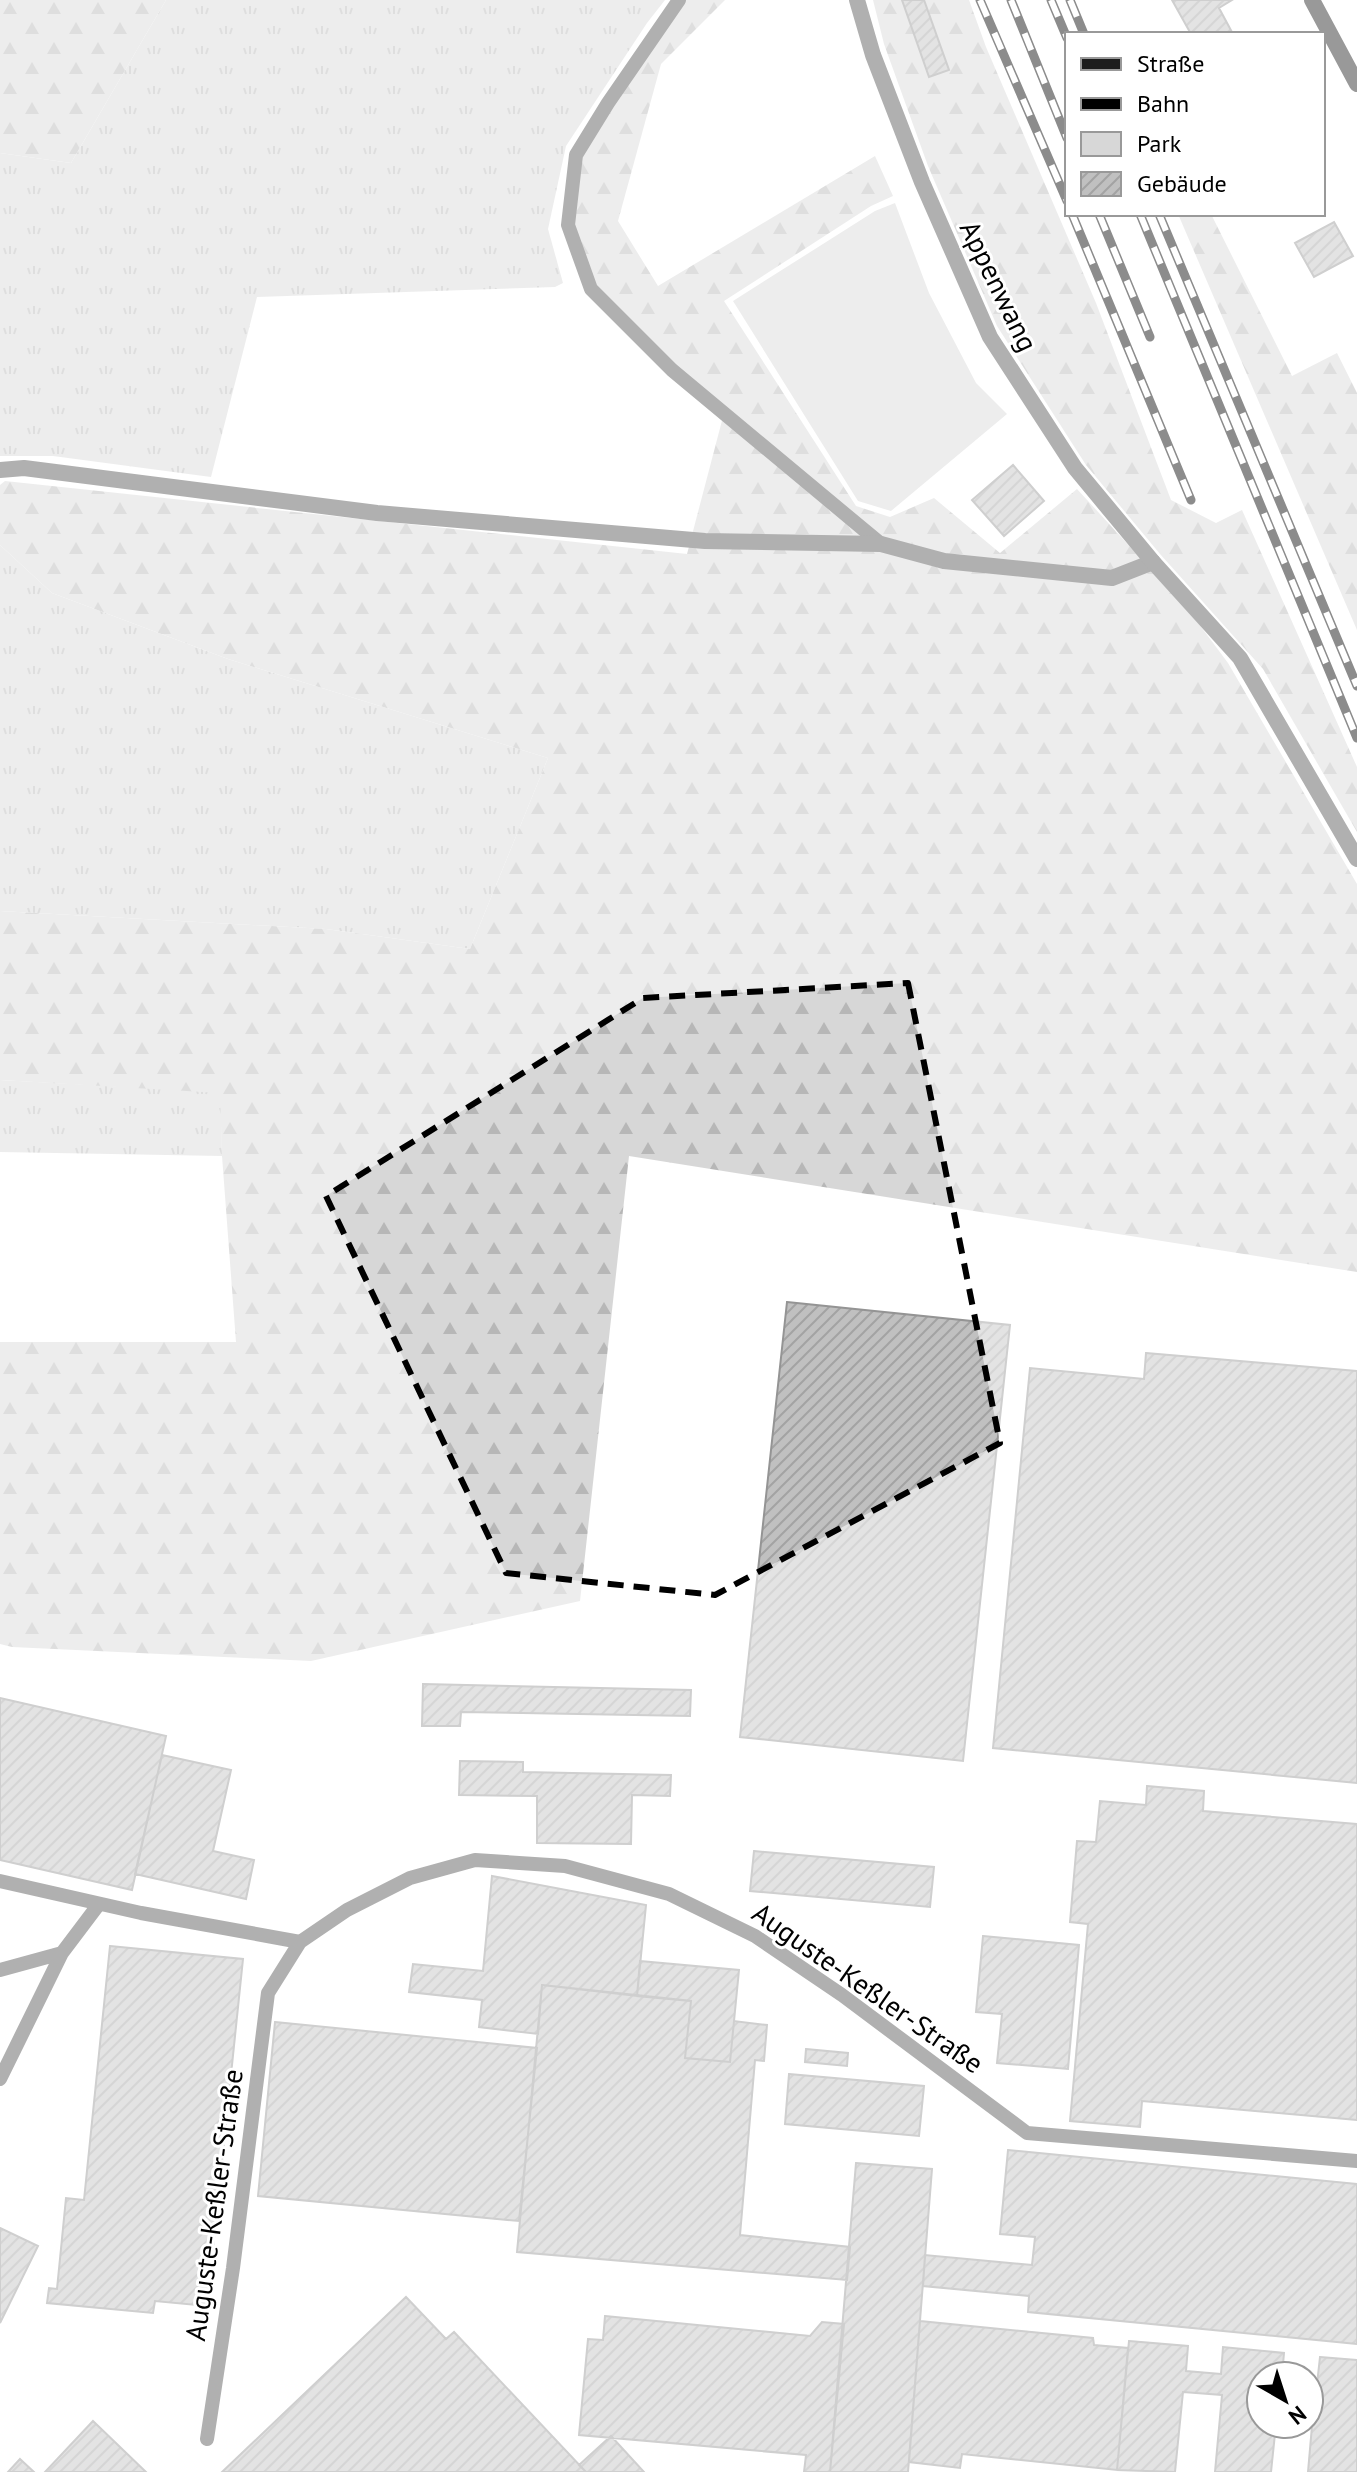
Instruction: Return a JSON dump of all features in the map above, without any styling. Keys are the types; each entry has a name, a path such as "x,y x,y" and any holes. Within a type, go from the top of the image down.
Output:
{"main road":[{"path":"1312,0 1357,84"}],"street":[{"name":"Appenwang","path":"857,0 873,55 922,182 990,337 1075,468 1153,562"},
{"path":"0,470 24,468 377,513 705,541 881,544 944,561 1112,578 1153,562 1240,658 1357,859"}],"lane":[{"path":"679,0 576,155 568,225 591,289 672,370 881,544"},
{"name":"Auguste-Keßler-Straße","path":"207,2439 233,2268 268,1993 300,1942 347,1910 410,1878 475,1860 565,1866 669,1894 755,1936 842,1995 1027,2133 1357,2161"},
{"path":"0,1881 99,1904 300,1942"},
{"path":"0,2079 62,1953 99,1904"},
{"path":"0,1970 62,1953"}],"highlighted area":[{"path":"908,983 1000,1443 715,1595 506,1573 326,1196 643,998"}],"green space":[{"path":"0,0 166,0 71,163 0,153"},
{"path":"166,0 665,0 566,146 548,229 563,283 555,287 257,297 211,477 53,456 0,456 0,153 71,163"},
{"path":"679,0 725,0 661,64 618,221 658,286 875,156 893,196 871,206 724,301 856,506 890,517 934,498 1000,553 1077,489 1190,612 1228,663 1357,884 1357,1272 629,1156 580,1601 311,1661 0,1644 0,1342 236,1342 220,1093 0,1080 0,911 326,929 470,949 548,758 228,659 52,593 0,545 0,485 5,481 687,554 724,413 591,289 568,225 576,155"},
{"path":"873,0 969,0 986,47 1096,303 1171,500 1216,523 1242,510 1357,767 1357,832 1263,669 1160,554 1086,465 997,326 928,166 884,44"},
{"path":"895,203 929,293 976,383 1007,414 891,511 858,501 733,301 875,211"},
{"path":"1179,216 1212,216 1292,376 1337,353 1357,393 1357,630"},
{"path":"0,545 52,593 228,659 548,758 470,949 326,929 0,911"},
{"path":"0,1080 221,1092 222,1156 0,1152"}],"building":[{"path":"902,0 924,0 949,70 929,77"},
{"path":"1172,0 1232,0 1219,8 1232,32 1190,32"},
{"path":"1334,222 1353,256 1314,277 1295,243"},
{"path":"1013,465 1044,501 1004,536 972,500"},
{"path":"787,1302 1010,1325 963,1761 740,1737"},
{"path":"1146,1353 1357,1371 1357,1783 993,1748 1030,1368 1144,1379"},
{"path":"423,1684 691,1690 690,1716 461,1712 460,1726 422,1726"},
{"path":"0,1698 166,1736 132,1890 0,1860"},
{"path":"162,1755 231,1770 213,1851 254,1860 246,1899 135,1874"},
{"path":"460,1761 523,1762 523,1772 671,1775 670,1796 632,1795 631,1844 537,1843 537,1796 459,1795"},
{"path":"1147,1786 1204,1791 1203,1811 1357,1824 1357,2120 1142,2101 1140,2127 1070,2121 1088,1924 1070,1922 1077,1841 1096,1842 1100,1801 1146,1805"},
{"path":"754,1851 934,1867 930,1907 750,1891"},
{"path":"492,1876 646,1905 637,1996 542,1985 538,2034 479,2027 482,2000 409,1992 413,1964 483,1971"},
{"path":"983,1936 1079,1945 1068,2069 997,2063 1002,2014 976,2012"},
{"path":"110,1946 243,1959 207,2306 155,2301 153,2313 47,2303 49,2288 57,2289 66,2198 84,2200"},
{"path":"640,1961 739,1970 730,2062 685,2058 691,2001 637,1996"},
{"path":"542,1985 691,2001 685,2058 730,2062 734,2021 767,2025 764,2061 755,2060 740,2235 850,2247 847,2280 517,2252"},
{"path":"275,2022 537,2048 519,2221 258,2196"},
{"path":"806,2049 848,2053 847,2066 805,2062"},
{"path":"789,2074 924,2086 919,2136 785,2124"},
{"path":"1008,2150 1357,2184 1357,2344 1028,2312 1029,2296 923,2286 925,2255 1032,2265 1035,2237 1000,2234"},
{"path":"856,2163 932,2169 908,2472 830,2472"},
{"path":"0,2228 38,2246 0,2323"},
{"path":"406,2297 446,2339 454,2332 586,2472 222,2472"},
{"path":"605,2316 810,2336 822,2322 844,2324 830,2472 804,2472 806,2455 579,2435 588,2339 603,2340"},
{"path":"920,2321 1093,2338 1094,2345 1128,2348 1117,2470 962,2454 960,2468 909,2462"},
{"path":"1129,2341 1188,2346 1186,2371 1221,2374 1223,2347 1284,2353 1283,2360 1245,2360 1245,2440 1274,2440 1271,2472 1215,2472 1222,2395 1183,2392 1175,2472 1117,2470"},
{"path":"1320,2357 1357,2360 1357,2472 1308,2472 1311,2440 1325,2440 1325,2360 1320,2360"},
{"path":"93,2421 146,2472 45,2472"},
{"path":"611,2436 644,2472 586,2472 579,2465"},
{"path":"20,2459 34,2472 8,2472"}],"railway":[{"path":"980,0 1065,196"},
{"path":"1011,0 1065,133"},
{"path":"1051,0 1065,33"},
{"path":"1070,0 1083,32"},
{"path":"1073,216 1191,500"},
{"path":"1100,216 1150,337"},
{"path":"1141,216 1357,738"},
{"path":"1160,216 1357,686"}]}
